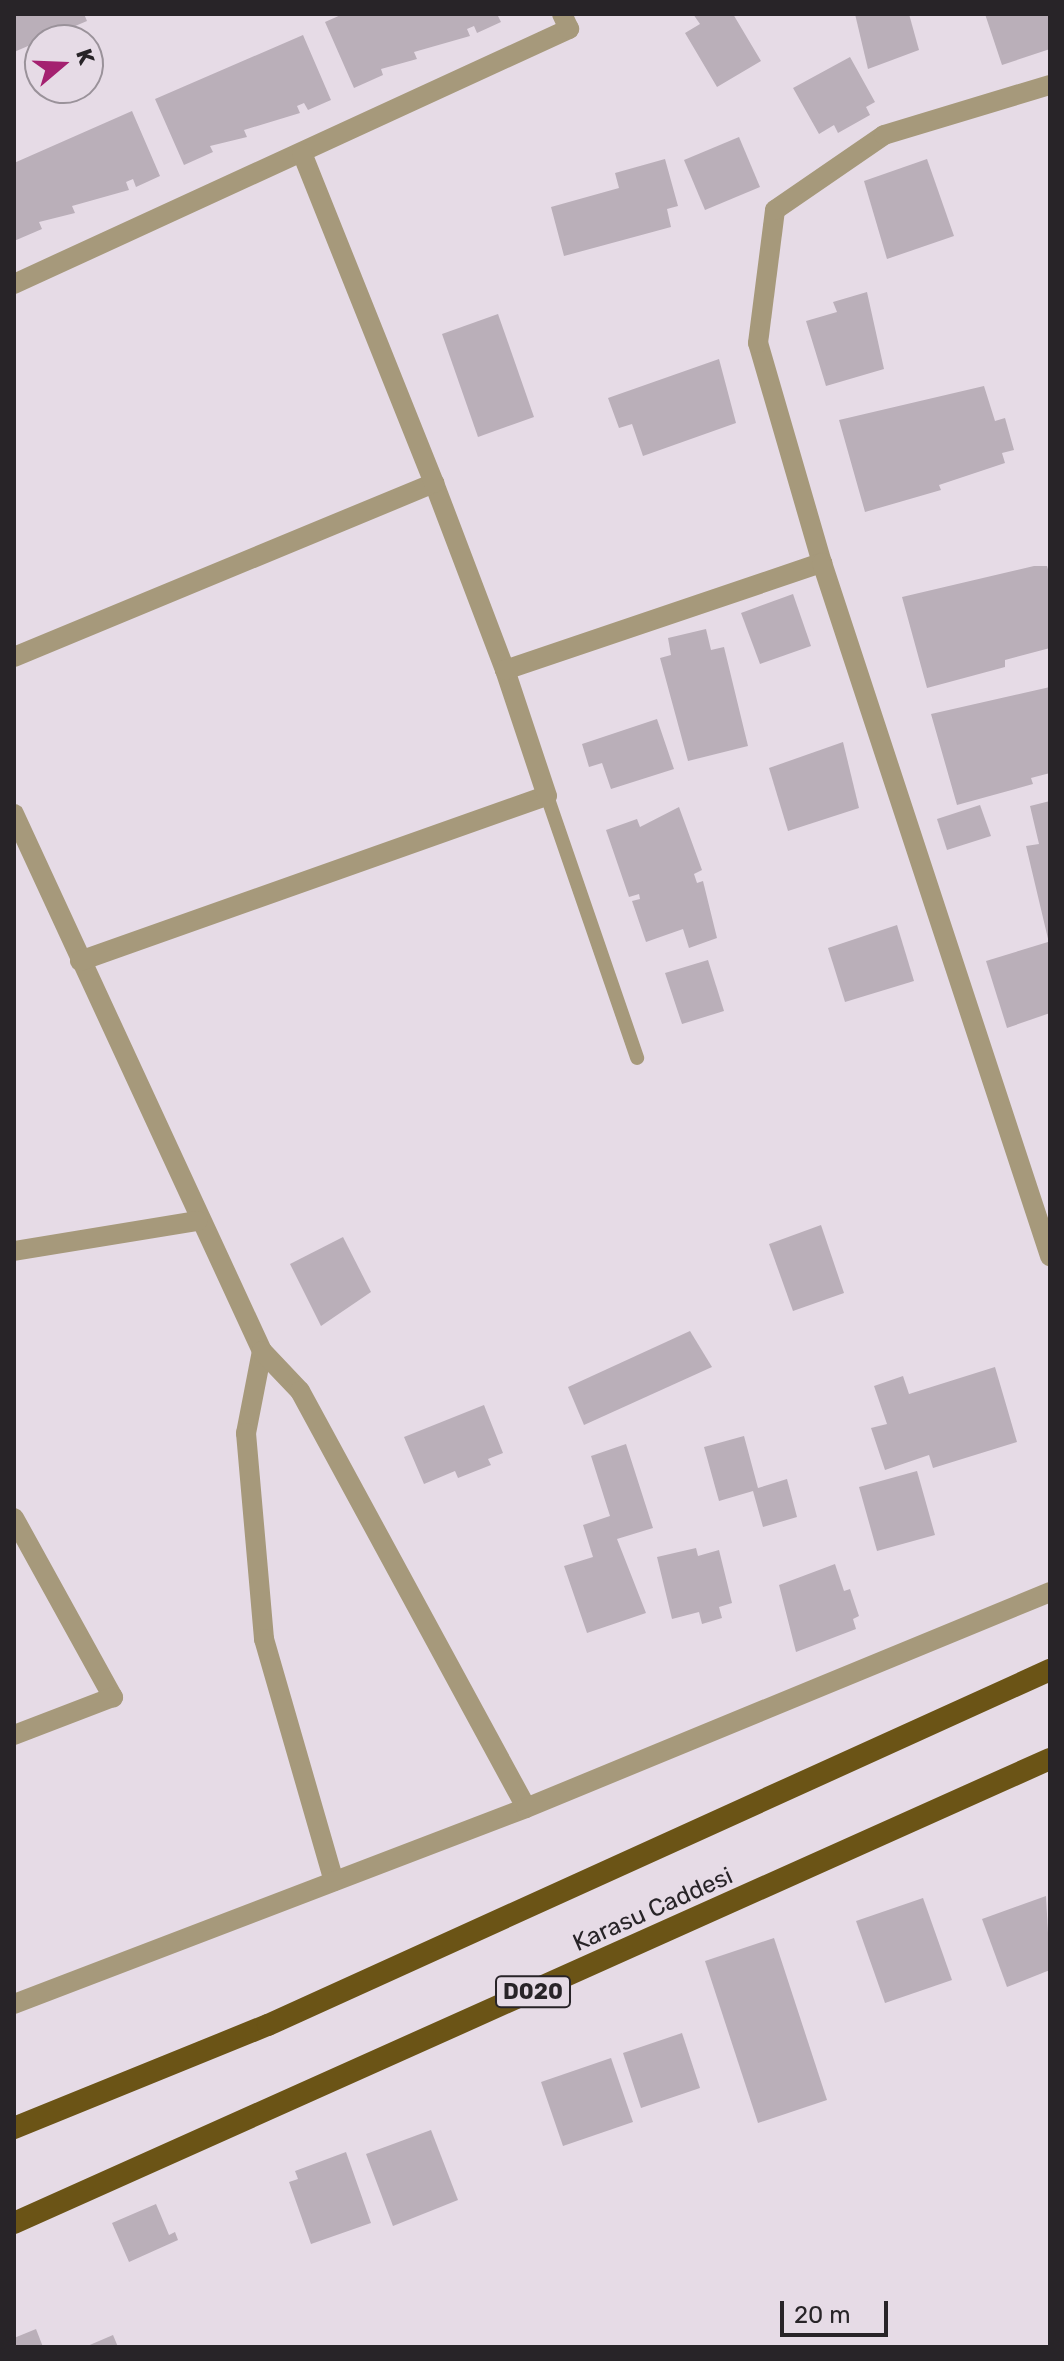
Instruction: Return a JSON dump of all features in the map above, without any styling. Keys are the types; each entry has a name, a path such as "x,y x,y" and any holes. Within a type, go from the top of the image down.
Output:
{"highway":[{"path":"14,2128 268,2025 1050,1670"},
{"name":"Karasu Caddesi","path":"14,2223 1050,1759"}],"street":[{"path":"14,284 569,29 562,14"},
{"path":"1050,85 884,135 775,210 758,343 822,563 1050,1256"},
{"path":"80,961 547,796 505,670 434,483 302,153"},
{"path":"14,657 434,483"},
{"path":"505,670 822,563"},
{"path":"14,814 198,1221 262,1351 300,1391 526,1808"},
{"path":"14,1251 198,1221"},
{"path":"262,1351 246,1433 264,1639 334,1881"},
{"path":"14,1735 113,1697 17,1530"},
{"path":"14,2004 526,1808 1050,1592"}],"lane":[{"path":"547,796 637,1058"}],"building":[{"path":"14,14 84,14 87,21 80,24 24,24 24,48 14,52"},
{"path":"343,14 497,14 501,22 477,33 474,26 467,29 470,36 414,52 417,59 381,69 383,75 354,88 325,22"},
{"path":"693,14 733,14 761,61 717,87 685,33 700,24"},
{"path":"855,14 909,14 919,50 868,69"},
{"path":"985,14 1050,14 1050,49 1002,65"},
{"path":"303,35 331,100 308,110 304,103 297,106 300,113 244,130 247,137 210,146 213,152 184,165 155,99"},
{"path":"850,57 875,102 866,107 870,115 838,133 834,125 819,134 793,88"},
{"path":"132,111 160,176 136,187 133,179 126,182 129,190 72,206 75,213 39,222 42,229 14,241 14,163"},
{"path":"739,137 760,187 705,210 684,160"},
{"path":"665,159 678,206 667,209 671,227 564,256 551,207 619,188 615,173"},
{"path":"927,159 954,236 887,259 864,181"},
{"path":"867,292 884,369 826,386 806,321 837,312 833,302"},
{"path":"498,314 534,417 478,437 442,334"},
{"path":"719,359 736,423 643,456 632,424 619,428 608,398"},
{"path":"984,386 995,421 1005,418 1014,450 1002,453 1005,463 939,485 941,490 865,512 839,420"},
{"path":"1034,566 1047,566 1050,576 1050,648 1005,660 1005,667 927,688 902,597"},
{"path":"793,594 811,646 760,664 741,613"},
{"path":"706,629 711,650 724,647 748,746 688,761 660,658 671,655 668,638"},
{"path":"1050,687 1050,773 1031,778 1033,784 957,805 931,714"},
{"path":"657,719 674,769 611,789 602,763 589,767 582,744"},
{"path":"843,742 859,808 788,831 769,768"},
{"path":"1050,801 1049,943 1026,846 1039,844 1030,806"},
{"path":"980,805 991,836 947,850 937,819"},
{"path":"679,807 702,870 694,874 697,883 703,881 717,938 689,948 683,929 646,942 632,901 640,899 639,894 629,897 606,830 637,819 640,827"},
{"path":"897,925 914,981 845,1002 828,948"},
{"path":"1048,942 1050,1013 1007,1028 986,961"},
{"path":"708,960 724,1011 682,1024 665,973"},
{"path":"821,1225 844,1293 793,1311 769,1244"},
{"path":"343,1237 371,1292 321,1326 290,1264"},
{"path":"690,1331 712,1367 584,1425 568,1387"},
{"path":"995,1367 1017,1442 933,1468 929,1455 885,1470 871,1428 887,1424 874,1386 903,1376 909,1394"},
{"path":"484,1405 503,1453 488,1459 491,1465 458,1478 455,1471 424,1484 404,1437"},
{"path":"744,1436 758,1488 787,1479 797,1517 763,1527 753,1491 719,1501 704,1447"},
{"path":"626,1444 653,1528 617,1539 646,1613 587,1633 564,1566 593,1557 583,1525 610,1516 591,1456"},
{"path":"917,1471 935,1535 877,1551 859,1487"},
{"path":"696,1548 698,1556 719,1550 732,1603 719,1607 722,1618 702,1624 699,1612 672,1619 657,1557"},
{"path":"835,1564 844,1591 850,1589 859,1616 853,1619 856,1629 796,1652 779,1585"},
{"path":"1046,1896 1050,1970 1007,1987 982,1919"},
{"path":"923,1898 952,1980 885,2003 856,1921"},
{"path":"774,1938 827,2100 758,2123 705,1961"},
{"path":"682,2033 700,2088 641,2108 623,2053"},
{"path":"611,2058 633,2122 563,2146 541,2082"},
{"path":"431,2130 458,2200 393,2226 366,2154"},
{"path":"346,2152 371,2223 311,2244 289,2182 298,2179 295,2171"},
{"path":"156,2204 169,2235 175,2232 178,2240 129,2262 112,2223"},
{"path":"36,2329 43,2347 14,2347 14,2338"},
{"path":"113,2335 118,2347 85,2347"}]}
